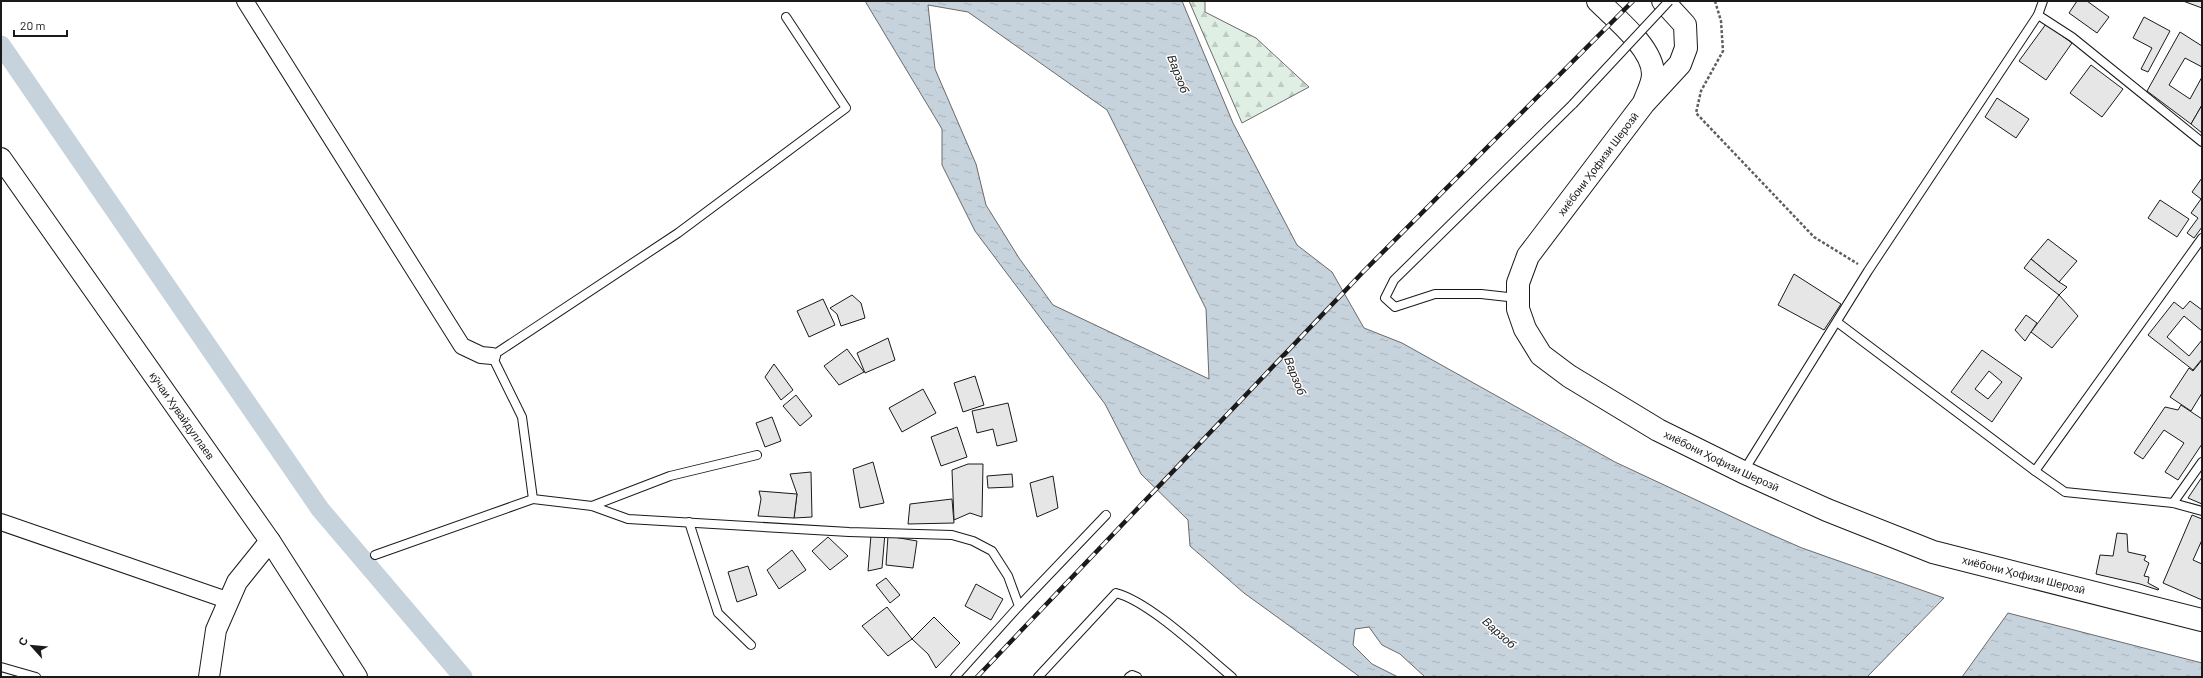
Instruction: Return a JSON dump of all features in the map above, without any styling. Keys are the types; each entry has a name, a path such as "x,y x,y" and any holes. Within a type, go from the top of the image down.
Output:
{"main road":[{"name":"хиёбони Ҳофизи Шерозӣ","path":"1598,1 1637,40 1648,56 1653,75 1644,103"},
{"name":"хиёбони Ҳофизи Шерозӣ","path":"1663,1 1685,25 1686,48 1680,64 1644,103 1528,256 1518,283 1518,309 1525,329 1541,355 1568,376 1658,430 1743,472 1827,510 1932,552 2202,620"}],"street":[{"path":"245,1 462,346 481,355 492,356"},
{"name":"кӯчаи Хувайдуллаев","path":"1,158 270,540 357,677"},
{"path":"1,522 221,598 230,599"},
{"path":"208,677 216,630 237,582 270,540"}],"lane":[{"path":"1518,298 1481,294 1436,294 1395,307 1385,298 1394,280 1573,104 1669,1"},
{"path":"1743,472 1868,271 2038,15 2043,1"},
{"path":"2038,15 2072,37 2202,142"},
{"path":"533,499 522,417 492,356 678,233 846,108 786,17"},
{"path":"2035,471 2202,238"},
{"path":"1837,322 2065,492 2173,503 2202,511"},
{"path":"592,506 670,476 757,455"},
{"path":"2173,503 2202,462"},
{"path":"375,555 533,499 592,506 628,520 688,522 849,532 952,535 973,541 992,551 1008,576 1019,606"},
{"path":"955,677 1019,606 1106,515"},
{"path":"688,522 718,613 750,645"},
{"path":"1038,677 1116,593 1129,597 1152,612 1232,677"},
{"path":"1,667 36,677"},
{"path":"1129,677 1132,675 1137,677"}],"path":[{"path":"1715,1 1721,21 1723,51 1701,91 1696,112 1814,237 1868,271"}],"green space":[{"path":"1189,1 1205,1 1205,12 1256,38 1309,87 1242,123"}],"water":[{"name":"Варзоб","path":"865,1 1182,1 1233,123 1297,245 1332,272 1364,328 1402,343 1615,462 1754,527 1802,548 1944,598 1867,677 1425,677 1400,654 1382,645 1369,627 1355,629 1353,645 1372,664 1398,677 1360,677 1244,593 1190,546 1188,520 1141,474 1105,404 975,231 942,165 942,129","holes":["928,5 968,12 1107,110 1206,309 1209,379 1053,305 1019,258 986,205 976,164 935,69"]},
{"path":"2008,613 2202,663 2202,677 1962,677"}],"building":[{"path":"2077,1 2087,1 2109,17 2097,33 2069,13"},
{"path":"2183,1 2202,1 2202,8"},
{"path":"2144,17 2170,31 2148,72 2141,69 2152,48 2133,38"},
{"path":"2046,24 2072,43 2046,80 2019,61"},
{"path":"2180,32 2202,46 2202,67 2185,58 2169,85 2190,99 2202,77 2202,105 2191,124 2147,91"},
{"path":"2091,65 2123,89 2102,117 2070,93"},
{"path":"1997,98 2029,119 2016,138 1985,117"},
{"path":"2202,105 2202,133 2191,124"},
{"path":"2202,178 2202,227 2194,238 2187,233 2198,218 2191,213 2201,199 2192,192"},
{"path":"2160,200 2189,219 2177,237 2148,218"},
{"path":"2048,239 2077,261 2059,282 2031,259"},
{"path":"2031,259 2067,287 2059,295 2024,268"},
{"path":"1794,274 1841,304 1824,330 1778,305"},
{"path":"852,295 861,303 865,318 841,326 837,314 830,308"},
{"path":"2059,295 2078,316 2052,348 2031,332"},
{"path":"823,299 835,325 809,337 797,311"},
{"path":"2190,301 2202,310 2202,331 2184,316 2167,337 2189,356 2202,340 2202,359 2193,370 2148,335 2174,302 2183,309"},
{"path":"2026,315 2037,323 2025,341 2015,330"},
{"path":"888,338 895,360 865,373 857,353"},
{"path":"847,349 864,372 839,385 824,366"},
{"path":"1982,350 2022,378 1992,422 1951,392","holes":["1989,371 2002,382 1988,399 1975,389"]},
{"path":"2202,360 2202,393 2191,411 2170,397 2189,368 2193,371"},
{"path":"774,364 793,390 781,400 765,377"},
{"path":"975,376 984,405 963,412 954,383"},
{"path":"923,389 936,413 902,432 889,408"},
{"path":"796,395 812,416 800,426 783,406"},
{"path":"1008,403 1017,441 997,446 993,429 977,433 972,411"},
{"path":"2181,405 2202,419 2202,444 2178,480 2165,472 2184,443 2164,430 2143,459 2134,453 2165,407 2178,410"},
{"path":"772,417 781,441 765,447 756,423"},
{"path":"957,427 967,457 941,466 931,437"},
{"path":"873,462 884,503 860,508 853,469"},
{"path":"968,464 983,464 982,517 970,513 954,520 952,470"},
{"path":"811,472 812,517 794,518 797,494 790,474"},
{"path":"1012,474 1013,487 988,488 987,476"},
{"path":"1053,476 1058,508 1037,517 1030,483"},
{"path":"2202,477 2202,504 2188,498"},
{"path":"759,491 797,494 794,518 758,516 761,499"},
{"path":"952,499 954,523 908,524 910,504"},
{"path":"2192,515 2202,519 2202,540 2193,560 2202,564 2202,600 2163,583"},
{"path":"885,533 882,568 868,571 871,535"},
{"path":"2117,533 2127,534 2128,552 2146,556 2144,560 2149,563 2144,576 2149,577 2148,583 2159,589 2158,590 2140,584 2096,574 2100,555 2113,556"},
{"path":"888,536 917,541 913,568 886,565"},
{"path":"828,537 848,556 830,570 812,551"},
{"path":"792,550 806,570 779,589 767,570"},
{"path":"748,566 757,595 737,602 728,572"},
{"path":"886,578 900,595 890,603 876,585"},
{"path":"976,584 1003,599 991,620 965,606"},
{"path":"887,607 912,639 888,656 862,626"},
{"path":"934,617 960,643 936,668 928,654 912,639"}],"waterway":[{"path":"1,45 320,509 463,677"}],"railway":[{"path":"977,677 1363,272 1633,1"}]}
